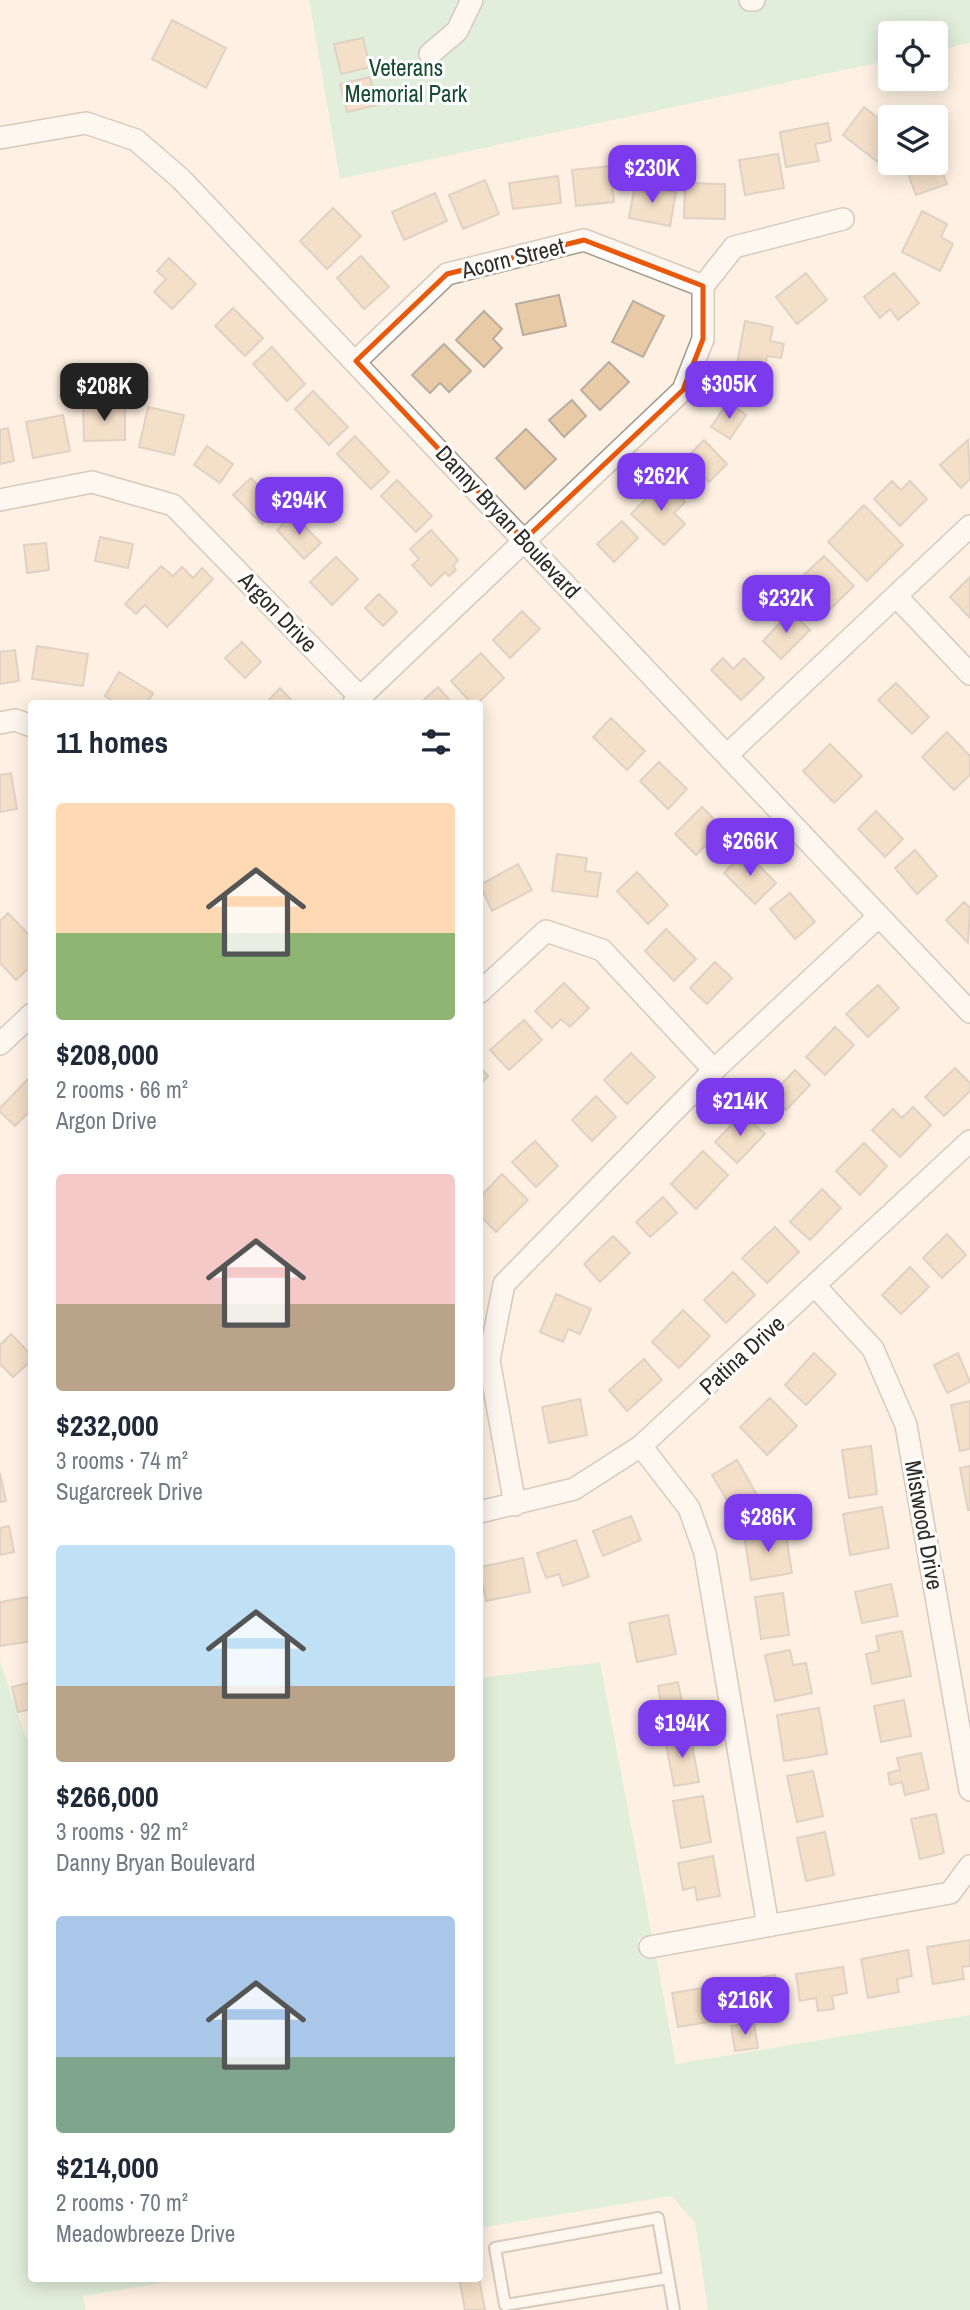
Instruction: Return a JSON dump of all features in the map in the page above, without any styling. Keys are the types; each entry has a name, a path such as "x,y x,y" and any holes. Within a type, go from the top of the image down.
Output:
{"street":[{"path":"430,54 457,31 472,0"},
{"name":"Danny Bryan Boulevard","path":"0,138 86,123 136,140 181,179 970,1012"},
{"path":"357,700 683,390 703,339 703,286 734,247 843,219"},
{"name":"Acorn Street","path":"356,361 447,274 584,240 703,286"},
{"name":"Argon Drive","path":"0,500 92,482 173,505 357,700"},
{"path":"727,755 970,526"},
{"path":"896,596 970,674"},
{"path":"0,723 15,720 28,725"},
{"path":"515,1505 489,1360 504,1284 714,1070 879,916"},
{"path":"483,989 546,931 602,950 714,1070"},
{"path":"0,1044 28,1018"},
{"name":"Patina Drive","path":"483,1511 575,1489 641,1446 816,1287 970,1140"},
{"name":"Mistwood Drive","path":"816,1287 873,1349 906,1425 970,1790"},
{"path":"641,1446 689,1508 705,1553 768,1926"},
{"path":"650,1947 950,1893 970,1866"}],"lane":[{"path":"668,2278 505,2305 495,2248 658,2218 674,2310"}],"highlighted area":[{"path":"584,240 703,286 703,339 683,390 524,540 356,361 447,274"}],"green space":[{"name":"Veterans Memorial Park","path":"309,0 970,0 970,43 948,48 948,21 878,21 878,63 340,179"},
{"path":"0,1661 28,1738 28,2282 167,2282 83,2296 86,2310 0,2310"},
{"path":"600,1662 652,1936 638,1939 641,1958 656,1956 676,2064 970,2015 970,2310 708,2310 695,2222 671,2196 483,2227 483,1678"}],"building":[{"path":"172,20 226,48 206,88 152,59"},
{"path":"363,38 370,67 341,74 334,44"},
{"path":"370,77 377,105 347,112 340,84"},
{"path":"864,107 878,118 878,162 843,135"},
{"path":"828,123 831,141 815,144 819,161 786,167 780,132"},
{"path":"778,154 784,188 745,195 739,160"},
{"path":"610,166 614,202 576,206 572,170"},
{"path":"908,175 943,175 947,184 916,195"},
{"path":"558,176 561,203 513,209 509,183"},
{"path":"485,180 499,214 463,229 449,195"},
{"path":"685,183 725,184 725,219 684,218"},
{"path":"635,184 676,192 670,226 629,218"},
{"path":"435,193 447,221 404,240 392,212"},
{"path":"333,208 361,236 327,269 300,241"},
{"path":"922,211 947,224 941,237 953,244 940,271 902,252"},
{"path":"361,256 389,287 364,309 337,278"},
{"path":"169,258 196,284 172,309 154,292 166,279 157,271"},
{"path":"806,273 827,300 797,324 776,297"},
{"path":"894,273 919,303 898,320 890,309 880,318 864,297"},
{"path":"559,295 566,326 523,335 516,304"},
{"path":"633,301 664,316 643,357 612,342"},
{"path":"233,308 263,338 245,356 215,326"},
{"path":"484,311 502,329 493,339 502,348 484,367 456,340"},
{"path":"745,321 773,327 770,341 784,344 781,358 767,356 764,370 737,365"},
{"path":"444,344 471,371 449,392 440,383 430,393 412,375"},
{"path":"272,347 305,384 287,401 253,364"},
{"path":"609,362 629,382 600,410 581,390"},
{"path":"313,391 348,427 329,445 295,409"},
{"path":"572,400 586,416 564,437 549,420"},
{"path":"728,402 746,415 730,439 711,427"},
{"path":"125,405 125,440 84,441 83,406"},
{"path":"148,407 184,415 174,455 139,447"},
{"path":"63,415 70,451 33,458 26,422"},
{"path":"8,428 14,461 0,464 0,430"},
{"path":"526,429 556,459 525,489 496,458"},
{"path":"355,436 389,472 371,489 337,454"},
{"path":"704,440 727,464 709,482 686,458"},
{"path":"968,440 970,479 961,488 940,465"},
{"path":"207,446 233,464 220,483 194,465"},
{"path":"251,478 279,507 262,524 233,495"},
{"path":"397,480 432,516 416,532 381,496"},
{"path":"663,481 685,502 674,513 685,524 664,545 631,514"},
{"path":"892,481 901,490 910,481 927,499 900,526 874,499"},
{"path":"864,505 903,545 867,581 828,542"},
{"path":"293,514 321,543 304,559 277,530"},
{"path":"622,521 638,538 614,562 597,544"},
{"path":"431,530 458,560 453,566 456,570 449,576 445,572 431,586 412,565 419,559 410,549"},
{"path":"100,537 133,544 128,568 95,561"},
{"path":"46,543 49,570 27,573 24,545"},
{"path":"824,556 854,586 821,618 791,587"},
{"path":"336,557 358,579 332,605 310,582"},
{"path":"161,566 173,576 182,567 193,578 202,568 213,579 167,627 145,605 136,614 125,604"},
{"path":"970,577 970,618 950,597"},
{"path":"379,594 397,612 383,626 365,608"},
{"path":"522,611 540,629 510,658 493,640"},
{"path":"791,611 810,630 781,659 763,641"},
{"path":"242,642 261,662 245,678 225,658"},
{"path":"37,646 88,654 83,686 32,679"},
{"path":"15,650 19,681 0,684 0,652"},
{"path":"481,653 504,678 481,700 468,700 451,681"},
{"path":"723,658 733,669 744,658 764,678 741,700 711,670"},
{"path":"119,672 153,693 149,700 111,700 105,696"},
{"path":"896,683 929,717 912,734 878,700"},
{"path":"438,687 449,700 423,700"},
{"path":"280,688 291,700 269,700"},
{"path":"611,718 645,751 627,770 593,737"},
{"path":"947,732 970,756 970,775 954,790 922,757"},
{"path":"830,744 862,776 834,803 803,771"},
{"path":"659,762 687,789 668,809 640,781"},
{"path":"11,773 17,809 0,812 0,775"},
{"path":"702,807 734,839 716,857 705,846 696,855 675,834"},
{"path":"876,811 903,839 885,857 858,829"},
{"path":"915,850 937,876 917,894 895,868"},
{"path":"745,851 776,883 755,904 724,873"},
{"path":"557,854 587,858 585,871 601,873 597,897 552,891"},
{"path":"518,864 532,890 492,911 483,892 483,883"},
{"path":"637,872 668,905 648,924 617,891"},
{"path":"790,893 815,922 795,939 770,909"},
{"path":"964,902 970,908 968,943 946,920"},
{"path":"8,913 28,934 28,969 16,980 0,963 0,921"},
{"path":"666,929 696,959 674,981 645,951"},
{"path":"715,962 732,978 707,1004 690,988"},
{"path":"564,983 589,1008 570,1027 561,1019 552,1028 535,1011"},
{"path":"878,985 899,1008 868,1037 846,1014"},
{"path":"524,1020 542,1040 509,1070 490,1050"},
{"path":"835,1027 854,1045 825,1075 806,1057"},
{"path":"631,1053 655,1077 627,1104 604,1080"},
{"path":"955,1068 970,1083 970,1091 944,1116 925,1097"},
{"path":"795,1070 810,1085 786,1110 771,1095"},
{"path":"28,1079 28,1113 15,1126 0,1112 0,1108"},
{"path":"596,1096 616,1117 592,1141 572,1120"},
{"path":"913,1107 931,1125 900,1157 872,1130 893,1109 902,1118"},
{"path":"743,1113 765,1134 737,1163 715,1142"},
{"path":"535,1141 558,1166 536,1187 512,1162"},
{"path":"864,1143 887,1166 860,1195 836,1171"},
{"path":"703,1151 728,1175 696,1209 671,1184"},
{"path":"502,1174 528,1200 496,1232 483,1218 483,1194"},
{"path":"822,1189 841,1208 810,1240 790,1222"},
{"path":"663,1197 677,1213 650,1237 636,1222"},
{"path":"775,1227 799,1252 767,1283 742,1258"},
{"path":"947,1234 966,1255 942,1278 923,1258"},
{"path":"613,1236 630,1253 600,1282 584,1264"},
{"path":"910,1267 929,1287 901,1314 882,1295"},
{"path":"733,1272 755,1295 726,1323 704,1300"},
{"path":"556,1294 591,1309 580,1334 568,1329 563,1342 540,1332"},
{"path":"683,1310 710,1336 679,1368 652,1342"},
{"path":"11,1334 28,1352 28,1364 13,1377 0,1364 0,1345"},
{"path":"814,1353 836,1374 806,1405 785,1385"},
{"path":"958,1353 970,1382 947,1393 934,1365"},
{"path":"644,1359 662,1380 627,1411 609,1390"},
{"path":"770,1398 797,1426 767,1455 740,1427"},
{"path":"580,1399 587,1435 549,1443 542,1407"},
{"path":"970,1401 970,1449 960,1451 951,1405"},
{"path":"871,1446 877,1494 849,1498 842,1450"},
{"path":"737,1460 760,1500 735,1514 712,1475"},
{"path":"970,1466 970,1510 968,1510 960,1468"},
{"path":"0,1473 6,1501 0,1502"},
{"path":"882,1507 889,1548 850,1555 843,1514"},
{"path":"631,1516 641,1540 603,1556 593,1531"},
{"path":"9,1526 14,1552 0,1555 0,1528"},
{"path":"785,1529 792,1573 751,1580 744,1535"},
{"path":"576,1540 589,1577 563,1586 559,1574 546,1578 537,1553"},
{"path":"523,1558 530,1592 486,1601 483,1566"},
{"path":"891,1584 898,1616 862,1623 855,1592"},
{"path":"783,1593 789,1635 761,1639 755,1597"},
{"path":"28,1597 28,1642 0,1646 0,1602"},
{"path":"668,1615 676,1654 637,1662 629,1623"},
{"path":"902,1631 911,1676 872,1684 866,1654 879,1651 876,1636"},
{"path":"790,1650 793,1665 806,1663 812,1693 775,1701 765,1655"},
{"path":"678,1682 686,1723 665,1727 658,1686"},
{"path":"28,1683 28,1710 18,1712 12,1687"},
{"path":"904,1700 911,1736 881,1742 874,1706"},
{"path":"819,1708 827,1754 784,1761 777,1715"},
{"path":"690,1734 699,1782 674,1786 665,1739"},
{"path":"921,1753 929,1789 905,1795 902,1782 890,1785 888,1773 900,1770 897,1758"},
{"path":"813,1771 823,1816 797,1822 787,1776"},
{"path":"703,1796 711,1842 681,1848 673,1801"},
{"path":"936,1814 944,1853 920,1859 911,1819"},
{"path":"825,1832 834,1875 806,1881 797,1838"},
{"path":"713,1856 720,1896 697,1900 695,1887 683,1890 678,1863"},
{"path":"970,1940 970,1966 962,1967 964,1979 933,1984 927,1947"},
{"path":"908,1950 912,1976 897,1979 899,1992 868,1998 861,1959"},
{"path":"843,1967 847,1993 832,1996 834,2009 818,2011 816,1998 800,2001 796,1974"},
{"path":"775,1975 781,2011 751,2017 749,2005 733,2007 729,1983"},
{"path":"709,1987 715,2021 678,2027 672,1993"},
{"path":"754,2022 758,2048 735,2051 731,2026"},
{"path":"460,2282 480,2282 485,2310 465,2310"}]}
